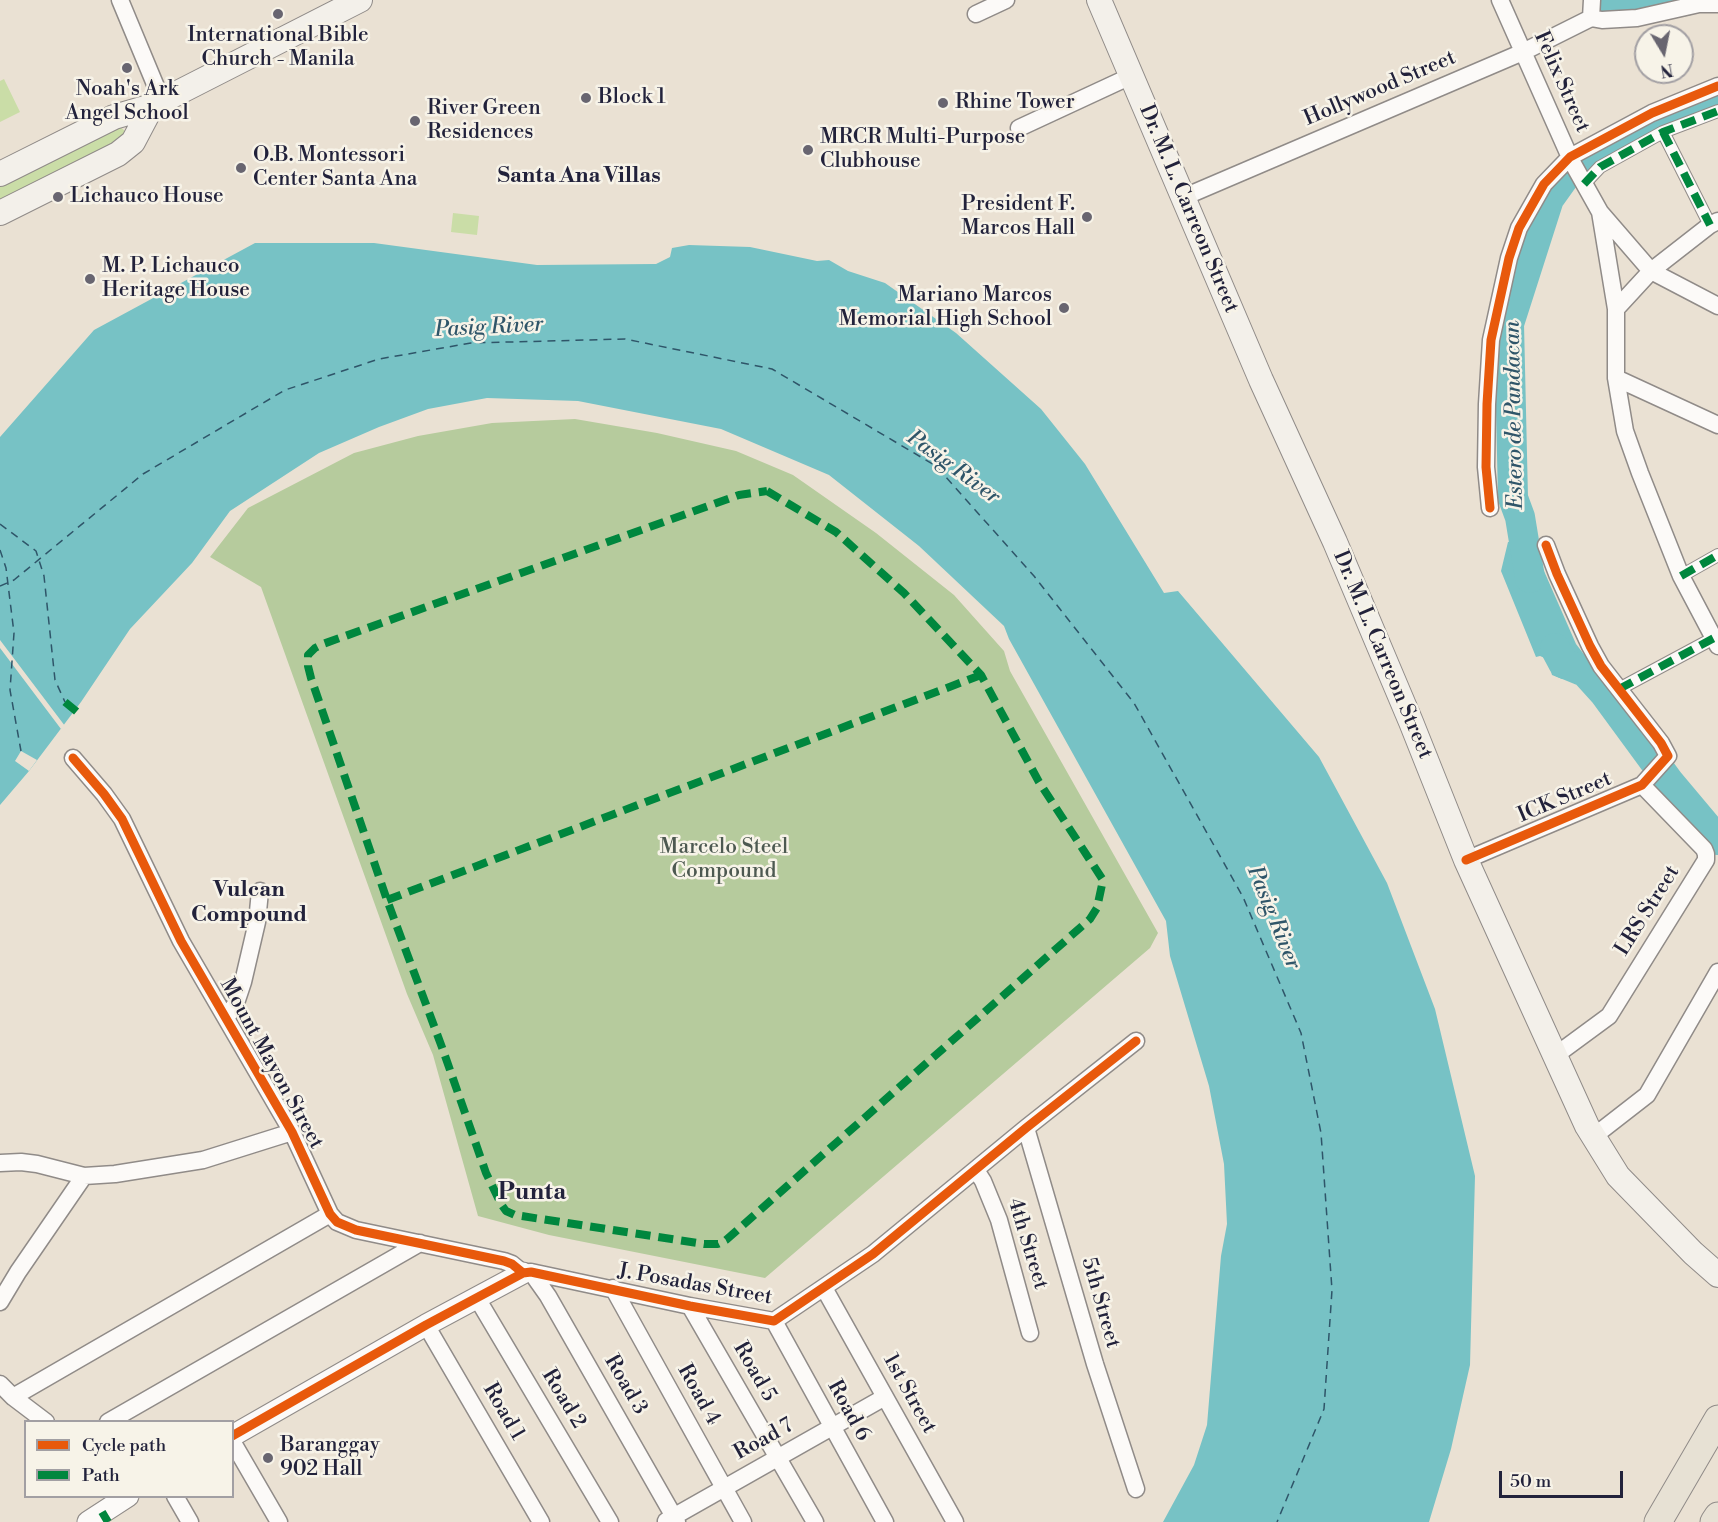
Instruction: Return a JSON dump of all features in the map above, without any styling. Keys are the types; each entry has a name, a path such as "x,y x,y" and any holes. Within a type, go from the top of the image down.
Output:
{"main road":[{"path":"0,174 114,117 157,103 360,0"},
{"name":"Dr. M. L. Carreon Street","path":"1099,0 1261,380 1348,573 1466,860 1593,1137 1618,1176 1693,1253 1718,1275"},
{"path":"0,213 118,154 133,142 157,103"},
{"path":"1658,1522 1718,1419"},
{"path":"1714,1522 1718,1516"}],"street":[{"path":"120,0 157,103"},
{"path":"976,14 1006,0"},
{"name":"Felix Street","path":"1500,0 1583,182 1600,212 1651,271"},
{"path":"1592,0 1592,18 1612,20 1637,18 1700,4 1717,4"},
{"name":"Hollywood Street","path":"1184,197 1523,52 1592,18"},
{"path":"1019,128 1131,76"},
{"path":"1490,508 1486,467 1491,340 1509,258 1519,228 1544,184 1571,160 1652,113 1718,86"},
{"path":"1583,182 1600,167 1663,132 1718,111"},
{"path":"1616,309 1651,271 1714,223 1663,132"},
{"name":"Felix Street","path":"1600,212 1616,309 1616,378 1625,431 1681,576 1716,642"},
{"path":"1651,271 1718,306"},
{"path":"1616,378 1718,425"},
{"name":"LRS Street","path":"1546,545 1557,574 1601,666 1661,743 1656,769 1706,854 1706,860 1609,1016 1556,1055"},
{"path":"1681,576 1718,555"},
{"path":"1619,689 1716,642"},
{"name":"Mount Mayon Street","path":"73,758 122,819 182,941 292,1132 330,1214"},
{"name":"ICK Street","path":"1466,860 1656,769"},
{"path":"226,1017 236,1003 243,982 257,922 260,891"},
{"path":"1593,1137 1647,1095 1718,972"},
{"name":"J. Posadas Street","path":"527,1273 774,1321 873,1254 1136,1041"},
{"name":"5th Street","path":"1026,1128 1095,1364 1136,1488"},
{"path":"0,1162 37,1164 84,1176 115,1174 203,1160 292,1132"},
{"name":"4th Street","path":"976,1170 999,1220 1030,1333"},
{"path":"0,1302 84,1176"},
{"path":"13,1397 330,1214 345,1227 504,1261 527,1273"},
{"path":"111,1420 420,1243"},
{"path":"234,1435 426,1325 527,1273"},
{"name":"Road 3","path":"527,1273 548,1296 672,1520"},
{"name":"Road 4","path":"613,1288 743,1522"},
{"name":"1st Street","path":"824,1288 955,1522"},
{"name":"Road 2","path":"477,1298 609,1522"},
{"name":"Road 5","path":"690,1306 815,1522"},
{"name":"Road 6","path":"774,1321 885,1522"},
{"name":"Road 1","path":"426,1325 541,1522"},
{"path":"0,1384 43,1420"},
{"name":"Road 7","path":"672,1520 885,1397"},
{"path":"234,1444 279,1522"},
{"path":"88,1522 126,1498"},
{"path":"176,1498 190,1522"}],"green space":[{"path":"4,79 20,112 0,122 0,81"},
{"path":"118,125 125,131 126,139 0,206 0,180"},
{"path":"453,213 479,216 477,235 451,232"},
{"name":"Marcelo Steel Compound","path":"575,419 657,433 736,451 793,475 876,533 954,595 1004,651 1010,671 1158,933 1150,948 765,1278 549,1235 478,1216 433,1055 407,994 261,587 210,557 248,508 354,453 418,436 492,423"}],"water":[{"name":"Pasig River","path":"255,243 374,243 537,265 656,264 670,257 672,248 689,245 750,247 817,261 829,260 848,271 885,283 956,333 1041,409 1085,464 1164,593 1178,591 1319,757 1387,883 1435,1009 1475,1176 1470,1365 1451,1449 1429,1522 1163,1522 1194,1465 1207,1425 1221,1256 1227,1224 1224,1164 1209,1086 1170,956 1166,921 1009,639 1004,626 919,546 829,475 721,429 578,401 487,398 428,409 379,427 319,453 230,511 192,563 130,629 81,702 0,805 0,437 94,330"},
{"path":"1536,538 1535,545 1544,571 1576,644 1593,666 1579,678 1574,674 1562,679 1552,675 1547,659 1536,657 1501,571 1508,542"}],"pier":[{"path":"0,640 65,726 61,729 0,648"},
{"path":"21,751 37,760 29,771 15,761"}],"waterway":[{"path":"1611,0 1622,11 1686,1"},
{"name":"Estero de Pandacan","path":"1530,578 1520,517 1513,498 1509,324 1549,199 1569,171 1668,117 1718,98"},
{"name":"Estero de Pandacan","path":"1555,648 1563,663 1585,672 1604,693 1670,783 1718,840"}],"ferry route":[{"path":"0,586 14,580 143,474 285,390 379,359 471,343 625,339 772,369 936,466 1034,576 1134,703 1243,897 1301,1033 1321,1133 1332,1290 1324,1409 1277,1522"},
{"path":"0,524 36,551 44,576 55,680 65,702"},
{"path":"0,550 6,568 14,633 10,690 21,751"}],"marked path":[{"path":"1584,184 1600,167 1663,132 1718,111"},
{"path":"1663,132 1710,225"},
{"path":"767,491 836,532 904,593 981,675 1039,782 1103,880 1097,908 1090,919 726,1240 718,1244 704,1244 515,1215 506,1211 501,1204 486,1173 387,900 311,678 308,655 323,644 739,495 767,491"},
{"path":"1681,576 1718,555"},
{"path":"1619,689 1714,638"},
{"path":"387,900 981,675"},
{"path":"65,702 82,716"},
{"path":"102,1512 108,1522"}],"cycle path":[{"path":"1490,508 1486,467 1491,340 1509,258 1519,228 1544,184 1570,157 1652,113 1718,86"},
{"path":"1466,860 1642,785 1668,756 1661,743 1601,666 1557,574 1546,545"},
{"path":"73,758 122,819 181,941 292,1132 330,1214 337,1222 356,1230 504,1261 523,1273"},
{"path":"234,1435 426,1325 523,1273 531,1272 690,1306 774,1321 873,1254 1136,1041"}],"place":[{"name":"International Bible Church - Manila","path":"278,14"},
{"name":"Noah's Ark Angel School","path":"127,68"},
{"name":"Block 1","path":"586,98"},
{"name":"Rhine Tower","path":"943,103"},
{"name":"River Green Residences","path":"415,121"},
{"name":"MRCR Multi-Purpose Clubhouse","path":"808,150"},
{"name":"O.B. Montessori Center Santa Ana","path":"241,168"},
{"name":"Lichauco House","path":"58,197"},
{"name":"President F. Marcos Hall","path":"1087,217"},
{"name":"M. P. Lichauco Heritage House","path":"90,279"},
{"name":"Mariano Marcos Memorial High School","path":"1064,308"},
{"name":"Baranggay 902 Hall","path":"268,1458"}],"district":[{"name":"Santa Ana Villas","path":"579,177"},
{"name":"Vulcan Compound","path":"249,904"},
{"name":"Punta","path":"532,1193"}]}
